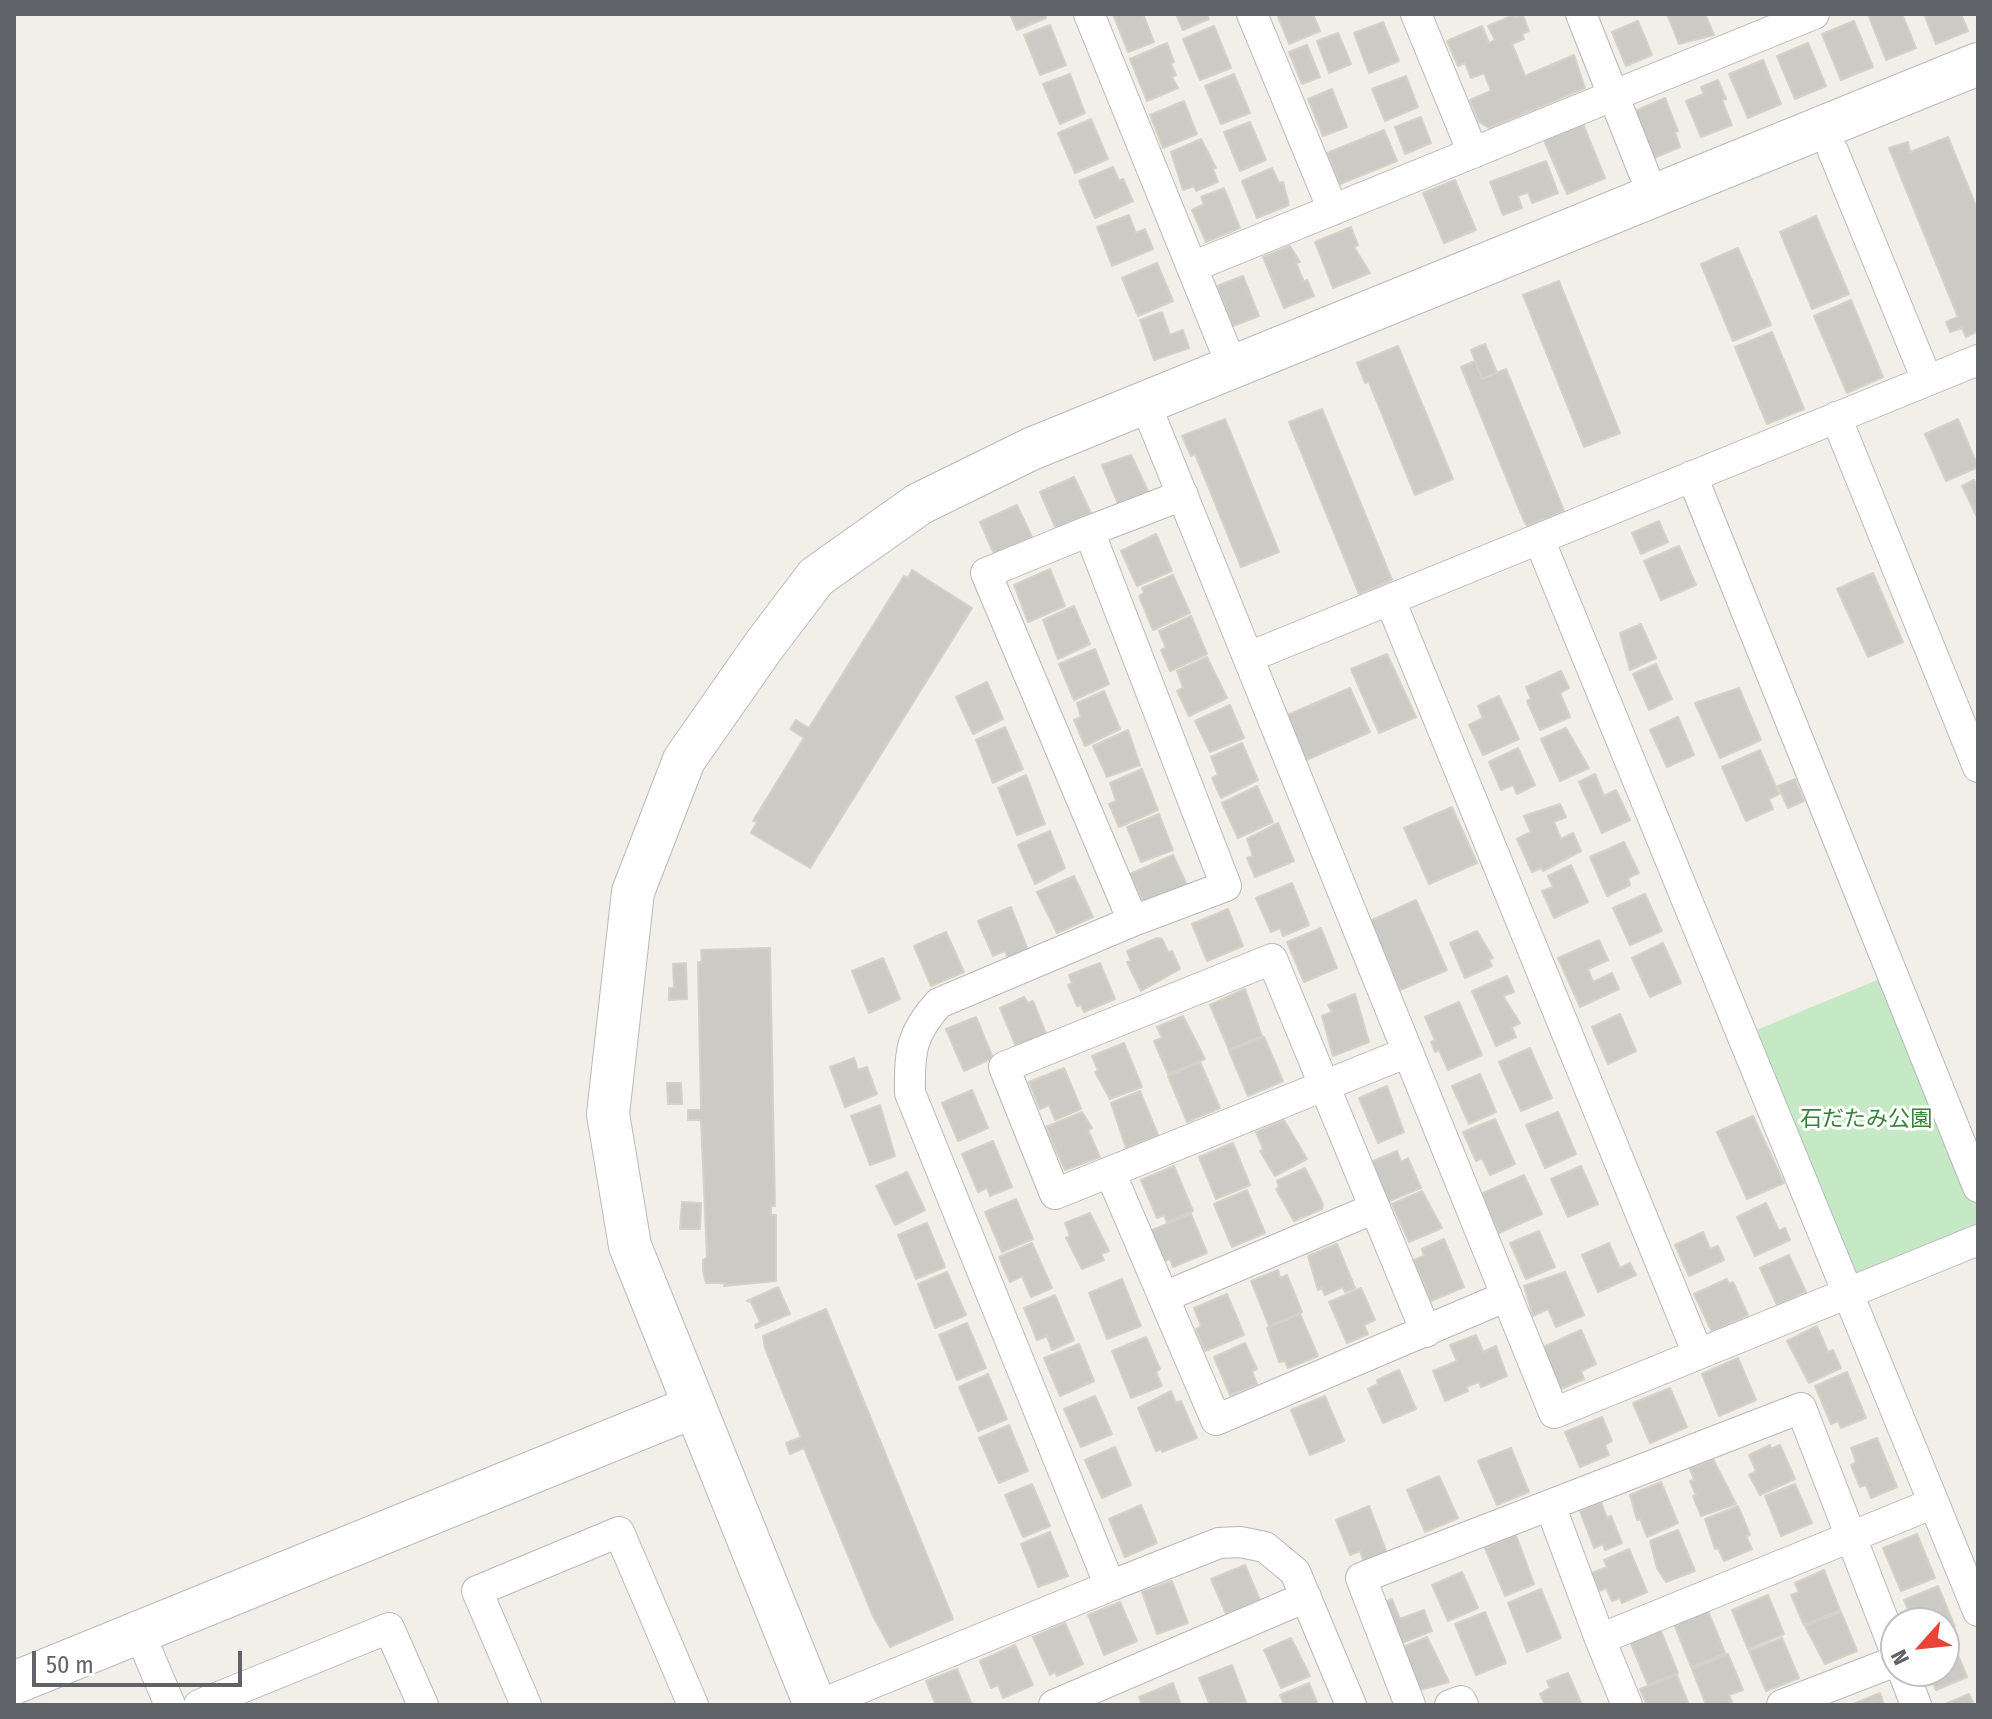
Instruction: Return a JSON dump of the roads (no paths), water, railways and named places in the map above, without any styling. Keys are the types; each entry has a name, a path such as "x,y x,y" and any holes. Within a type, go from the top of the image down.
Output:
{"street":[{"path":"1089,14 1232,366"},
{"path":"1252,14 1333,210"},
{"path":"1416,14 1473,153"},
{"path":"1581,14 1644,173"},
{"path":"1192,267 1614,95 1748,26 1814,14"},
{"path":"1351,1705 1295,1572 1282,1558 1265,1547 1240,1542 1205,1548 817,1705 693,1407 630,1246 608,1114 633,892 684,760 763,647 816,577 919,504 1031,449 1978,64"},
{"path":"1833,151 1927,380"},
{"path":"1249,657 1978,360"},
{"path":"1145,403 1554,1413 1978,1240"},
{"path":"1836,417 1978,767"},
{"path":"1692,476 1978,1187"},
{"path":"1133,921 986,573 1183,495"},
{"path":"1089,531 1226,886 1133,921 939,1003 924,1019 909,1053 910,1093 1110,1586"},
{"path":"1539,539 1978,1611"},
{"path":"1390,600 1698,1354"},
{"path":"1408,1052 1323,1086 1055,1194 1004,1067 1272,959 1323,1086 1426,1332"},
{"path":"1110,1172 1216,1420 1507,1296"},
{"path":"1164,1297 1375,1208"},
{"path":"14,1683 138,1630 693,1407"},
{"path":"1410,1705 1361,1578 1801,1408 1880,1612"},
{"path":"1600,1639 1934,1503"},
{"path":"1550,1505 1627,1705"},
{"path":"526,1705 477,1591 619,1532 693,1705"},
{"path":"1054,1705 1306,1597"},
{"path":"199,1705 267,1692 389,1628 423,1705"},
{"path":"138,1630 170,1705"},
{"path":"1782,1705 1880,1667"},
{"path":"1450,1705 1461,1701 1463,1705"}],"park label":[{"name":"石だたみ公園","path":"1866,1120"}]}
